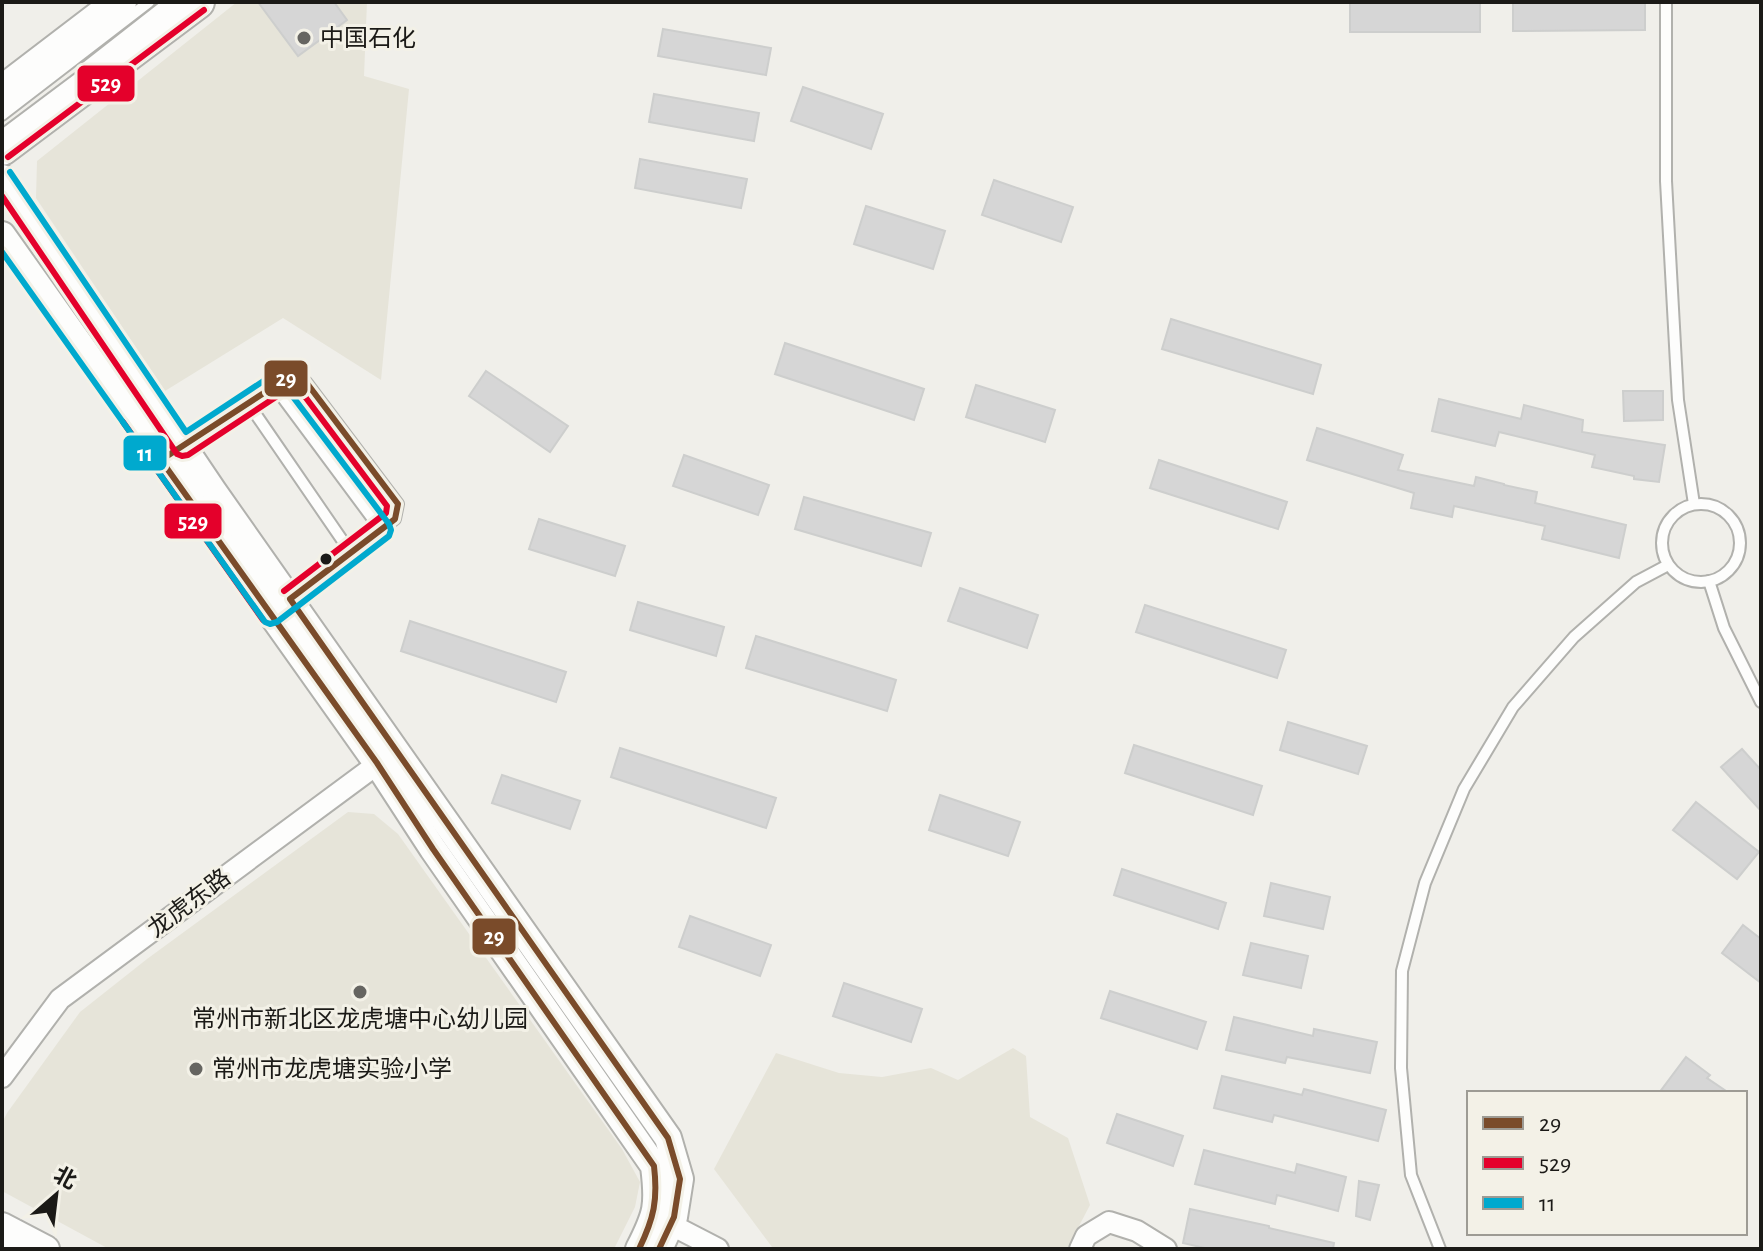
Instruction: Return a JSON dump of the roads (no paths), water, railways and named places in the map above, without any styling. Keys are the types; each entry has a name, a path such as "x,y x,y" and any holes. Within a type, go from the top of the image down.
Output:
{"main road":[{"path":"2,92 120,2"},
{"path":"2,149 198,2"}],"street":[{"path":"2,178 172,453"},
{"path":"2,235 172,453 387,757 433,849 654,1166 663,1220 659,1249"},
{"name":"龙虎东路","path":"2,1077 60,999 387,757"},
{"path":"639,1249 663,1220"},
{"path":"663,1220 718,1249"},
{"path":"1080,1249 1086,1236 1109,1222 1137,1231 1166,1249"},
{"path":"2,1226 46,1249"}],"lane":[{"path":"2,115 149,2"},
{"path":"76,74 169,2"},
{"path":"1666,2 1666,181 1678,400 1694,504"},
{"path":"172,453 290,376 306,382 398,504 395,519 280,607"},
{"path":"274,386 381,530"},
{"path":"248,403 351,553"},
{"path":"1694,504 1711,505 1726,512 1736,525 1741,541 1738,558 1728,571 1714,580 1701,582 1677,574 1668,565 1662,550 1662,535 1668,520 1694,504"},
{"path":"1440,1249 1411,1175 1401,1068 1402,971 1425,883 1464,789 1513,707 1574,637 1636,582 1668,565"},
{"path":"1709,581 1724,628 1761,702"}],"place":[{"name":"中国石化","path":"304,38"},
{"name":"常州市新北区龙虎塘中心幼儿园","path":"360,992"},
{"name":"常州市龙虎塘实验小学","path":"196,1069"}]}
